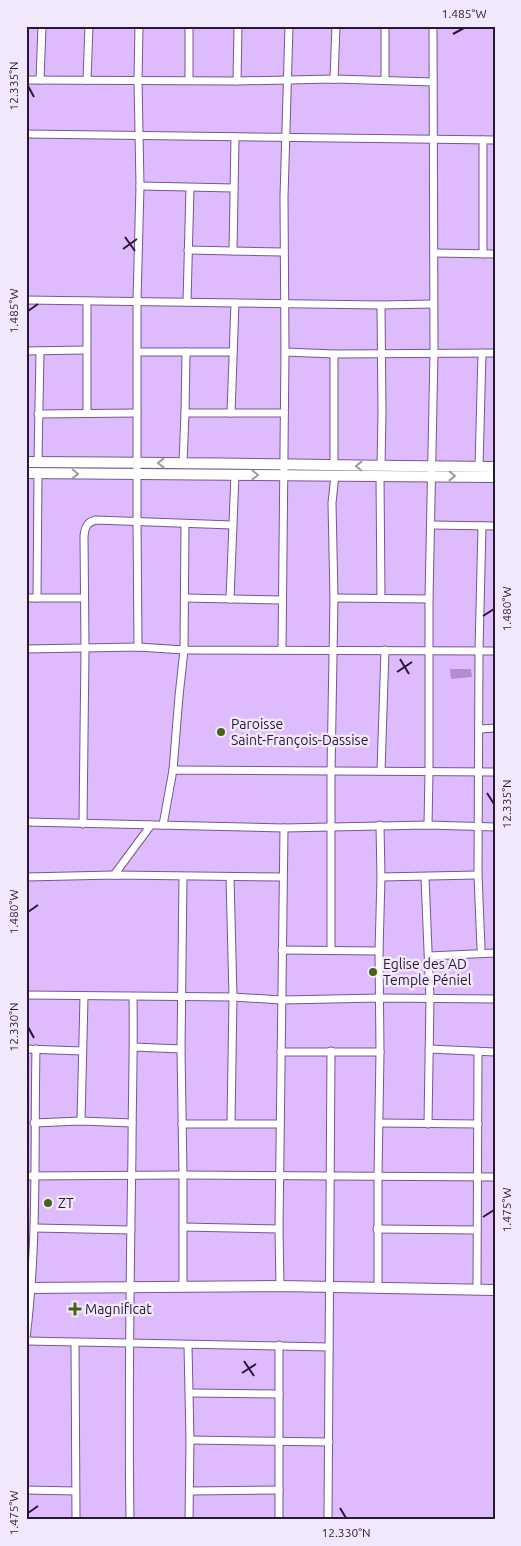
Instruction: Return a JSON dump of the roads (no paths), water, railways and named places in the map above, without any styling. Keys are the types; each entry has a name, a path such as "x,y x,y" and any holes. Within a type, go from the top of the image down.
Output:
{"main road":[{"path":"26,462 183,462 283,470 432,472 495,477"},
{"path":"432,472 495,467"},
{"path":"26,473 235,474 283,470"},
{"path":"29,1288 280,1286 495,1290"}],"street":[{"path":"40,80 42,26"},
{"path":"87,80 90,26"},
{"path":"138,647 136,522 138,475 137,301 140,186 139,26"},
{"path":"189,26 189,80"},
{"path":"238,26 238,81"},
{"path":"282,650 285,352 283,252 289,26"},
{"path":"334,79 336,26"},
{"path":"385,26 385,79"},
{"path":"428,825 430,773 429,599 432,525 434,352 433,26"},
{"path":"26,80 238,81 385,79 433,82"},
{"path":"26,134 495,140"},
{"path":"233,251 235,137"},
{"path":"483,140 483,254"},
{"path":"140,186 234,188"},
{"path":"187,302 190,188"},
{"path":"188,250 283,252"},
{"path":"434,252 495,254"},
{"path":"26,300 235,304 434,304"},
{"path":"86,413 87,300"},
{"path":"231,413 235,304"},
{"path":"381,305 381,598"},
{"path":"26,351 86,350"},
{"path":"38,462 40,351"},
{"path":"138,352 233,352"},
{"path":"183,462 186,352"},
{"path":"285,352 334,354 495,353"},
{"path":"479,467 482,353"},
{"path":"331,950 334,354"},
{"path":"38,414 137,413"},
{"path":"185,413 283,413"},
{"path":"37,598 38,473"},
{"path":"230,598 235,474"},
{"path":"83,824 84,536 88,524 96,520 232,525"},
{"path":"163,825 173,770 178,696 184,650 185,524"},
{"path":"432,525 495,526"},
{"path":"481,948 478,875 480,772 479,650 482,526"},
{"path":"26,598 83,598"},
{"path":"185,598 282,600"},
{"path":"334,598 429,599"},
{"path":"26,649 138,647 184,650 429,649 495,651"},
{"path":"382,771 385,650"},
{"path":"480,729 495,728"},
{"path":"173,770 495,772"},
{"path":"26,822 284,828 428,825 495,827"},
{"path":"114,875 151,825"},
{"path":"378,1287 379,951 382,877 380,826"},
{"path":"280,1286 282,877 284,828"},
{"path":"26,877 114,875 282,877"},
{"path":"382,877 478,875"},
{"path":"183,877 181,1049 183,1287"},
{"path":"230,877 233,997 230,1123"},
{"path":"425,877 430,999 428,1124"},
{"path":"282,950 379,951"},
{"path":"429,956 495,953"},
{"path":"26,995 84,997 183,996 282,1000 380,998 495,999"},
{"path":"81,1121 84,997"},
{"path":"130,1520 133,997"},
{"path":"134,1046 181,1049"},
{"path":"429,1048 495,1052"},
{"path":"26,1049 82,1051"},
{"path":"36,1049 34,1123 35,1228 26,1340 75,1343 328,1347"},
{"path":"328,1520 331,1051"},
{"path":"281,1052 380,1052"},
{"path":"477,1290 478,1052"},
{"path":"34,1123 81,1121 132,1123"},
{"path":"379,1123 478,1124"},
{"path":"182,1124 280,1124"},
{"path":"26,1176 495,1177"},
{"path":"183,1227 279,1229"},
{"path":"35,1228 131,1230"},
{"path":"377,1229 477,1230"},
{"path":"75,1343 76,1520"},
{"path":"188,1345 190,1393 189,1520"},
{"path":"279,1346 279,1520"},
{"path":"190,1393 279,1394"},
{"path":"190,1440 328,1442"},
{"path":"26,1490 75,1491"},
{"path":"190,1491 279,1490"}],"place":[{"name":"Paroisse Saint-François-Dassise","path":"221,732"},
{"name":"Eglise des AD Temple Péniel","path":"373,972"},
{"name":"ZT","path":"48,1203"},
{"name":"Magnificat","path":"75,1309"}]}
